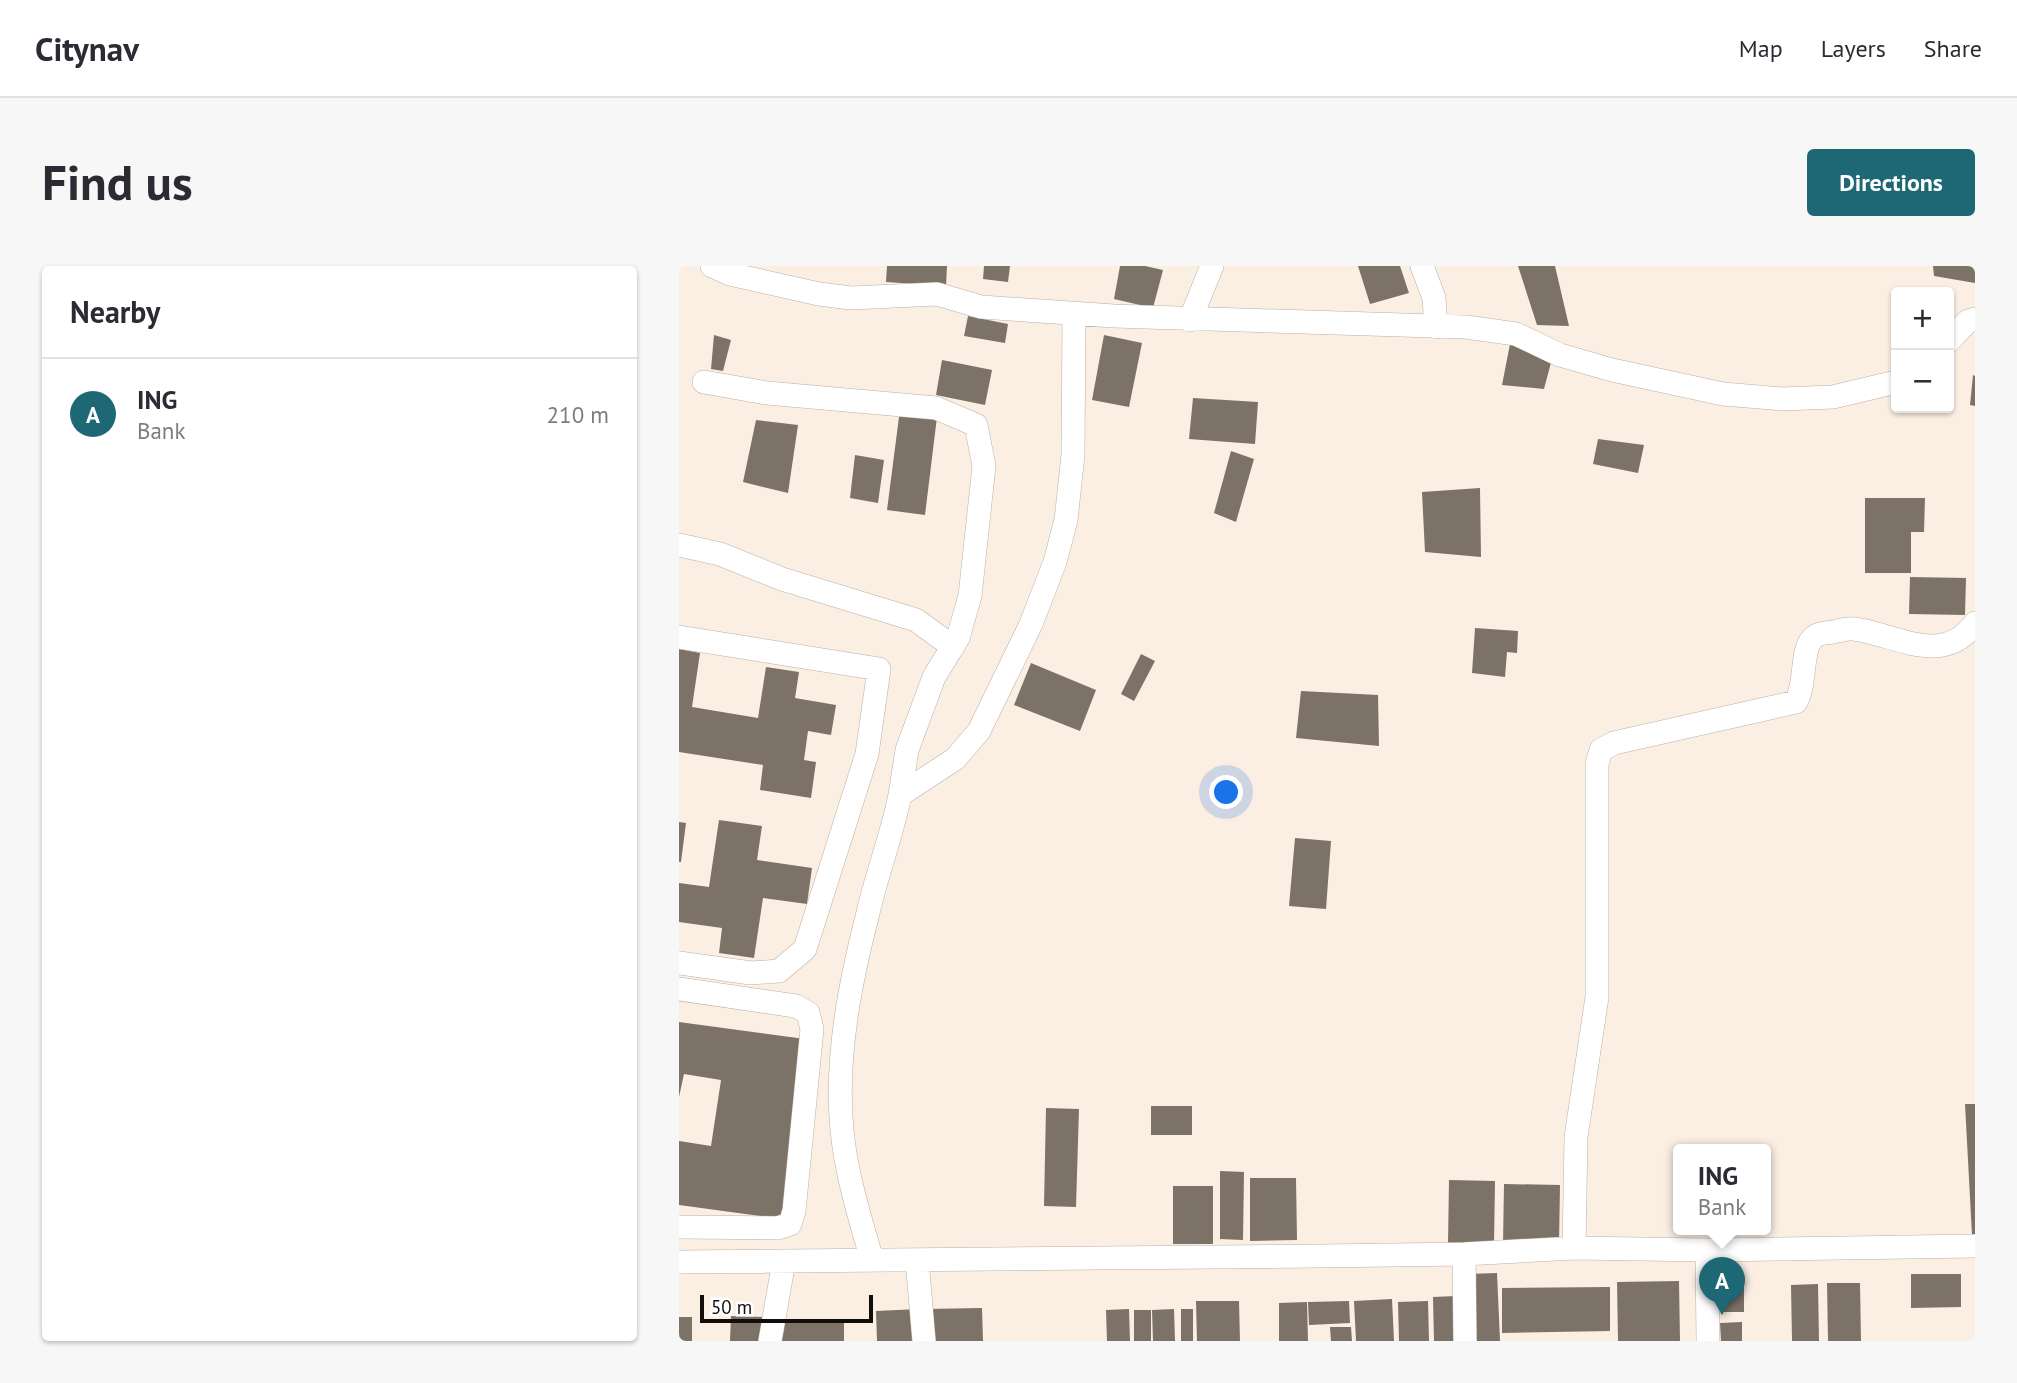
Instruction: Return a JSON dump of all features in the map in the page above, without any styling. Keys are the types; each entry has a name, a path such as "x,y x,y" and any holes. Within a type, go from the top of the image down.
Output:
{"street":[{"path":"712,266 730,274 840,297 937,294 981,307 1074,314 1190,320 1315,321 1466,327 1516,334 1560,355 1678,386 1723,394 1782,399 1833,397 1891,383"},
{"path":"1190,320 1212,266"},
{"path":"1422,266 1434,298 1436,327"},
{"path":"900,795 955,759 979,731 1031,624 1055,562 1066,520 1073,455 1074,314"},
{"path":"1954,336 1968,321 1975,319"},
{"path":"704,382 767,393 936,408 976,425 984,467 970,596 958,638 934,677 907,750 900,795 867,913 846,1021 840,1082 842,1131 856,1205 872,1260"},
{"path":"679,545 720,554 782,579 916,620 953,647"},
{"path":"1574,1248 1576,1137 1597,997 1597,764 1601,750 1614,743 1796,702 1801,694 1808,647 1812,639 1821,634 1852,629 1912,645 1936,646 1957,641 1969,632 1975,623"},
{"path":"679,637 879,669 867,754 805,949 779,971 751,973 679,963"},
{"path":"679,989 796,1006 808,1013 812,1029 795,1211 790,1224 778,1228 679,1227"},
{"path":"679,1262 1465,1254 1574,1248 1707,1250 1975,1246"},
{"path":"1707,1250 1708,1341"},
{"path":"1465,1254 1465,1341"},
{"path":"917,1259 924,1341"},
{"path":"769,1341 784,1261"}],"building":[{"path":"887,266 947,266 946,286 886,282"},
{"path":"984,266 1010,266 1008,282 983,279"},
{"path":"1120,266 1145,266 1163,270 1153,308 1114,299"},
{"path":"1358,266 1400,266 1409,293 1370,304"},
{"path":"1518,266 1555,266 1569,326 1537,325"},
{"path":"1933,266 1975,266 1975,283 1934,276"},
{"path":"968,316 1008,324 1005,343 964,336"},
{"path":"714,335 731,340 723,371 711,369"},
{"path":"1104,335 1142,343 1129,407 1092,400"},
{"path":"1510,344 1552,359 1544,389 1502,385"},
{"path":"942,360 992,370 985,405 936,395"},
{"path":"1973,375 1975,376 1975,406 1970,405"},
{"path":"1193,398 1258,402 1255,444 1189,439"},
{"path":"899,417 937,417 925,515 887,510"},
{"path":"756,420 798,425 788,493 743,482"},
{"path":"1598,439 1644,445 1638,473 1593,464"},
{"path":"1231,451 1254,459 1236,522 1214,513"},
{"path":"855,455 884,460 878,503 850,498"},
{"path":"1480,488 1481,557 1425,552 1422,492"},
{"path":"1865,498 1925,498 1924,532 1911,532 1911,573 1865,573"},
{"path":"1910,577 1966,578 1965,615 1909,614"},
{"path":"1475,628 1518,631 1517,653 1507,652 1505,677 1472,673"},
{"path":"679,649 700,653 692,707 758,718 766,667 799,672 795,698 836,705 831,735 808,731 804,760 816,762 811,798 760,790 763,765 679,752"},
{"path":"1141,654 1155,661 1134,701 1121,694"},
{"path":"1031,663 1096,690 1080,731 1014,705"},
{"path":"1301,691 1378,695 1379,746 1296,738"},
{"path":"719,820 762,826 757,860 812,868 807,904 763,898 754,958 719,953 722,928 679,922 679,883 709,887"},
{"path":"679,822 686,823 681,862 679,862"},
{"path":"1295,838 1331,841 1326,909 1289,906"},
{"path":"679,1022 805,1039 782,1219 679,1205 679,1141 711,1146 721,1080 684,1074 679,1097"},
{"path":"1965,1104 1975,1104 1975,1235 1972,1235"},
{"path":"1151,1106 1192,1106 1192,1135 1151,1135"},
{"path":"1046,1108 1079,1109 1076,1207 1044,1206"},
{"path":"1220,1171 1244,1172 1243,1240 1220,1239"},
{"path":"1250,1178 1296,1178 1297,1240 1250,1241"},
{"path":"1449,1180 1495,1181 1494,1244 1448,1244"},
{"path":"1504,1184 1560,1185 1559,1245 1503,1244"},
{"path":"1173,1186 1213,1186 1213,1244 1173,1244"},
{"path":"1497,1273 1500,1341 1470,1341 1467,1274"},
{"path":"1911,1274 1961,1274 1961,1307 1911,1308"},
{"path":"1679,1281 1680,1341 1618,1341 1617,1282"},
{"path":"1827,1283 1860,1283 1861,1341 1828,1341"},
{"path":"1818,1284 1819,1341 1792,1341 1791,1285"},
{"path":"1744,1286 1744,1312 1722,1312 1722,1287"},
{"path":"1610,1287 1610,1331 1502,1333 1502,1288"},
{"path":"1456,1296 1457,1341 1434,1341 1433,1297"},
{"path":"1392,1299 1394,1341 1356,1341 1354,1301"},
{"path":"1196,1301 1239,1301 1240,1341 1197,1341"},
{"path":"1349,1301 1350,1323 1309,1325 1308,1302"},
{"path":"1428,1301 1429,1341 1399,1341 1398,1302"},
{"path":"1307,1302 1308,1341 1279,1341 1279,1303"},
{"path":"982,1308 983,1341 928,1341 927,1309"},
{"path":"919,1309 921,1341 877,1341 876,1311"},
{"path":"1129,1309 1130,1341 1107,1341 1106,1310"},
{"path":"1174,1309 1175,1341 1153,1341 1152,1310"},
{"path":"1181,1309 1193,1309 1193,1341 1181,1341"},
{"path":"1134,1310 1151,1310 1151,1341 1134,1341"},
{"path":"731,1316 764,1317 764,1341 730,1341"},
{"path":"679,1317 692,1317 692,1341 679,1341"},
{"path":"778,1319 844,1321 844,1341 778,1341"},
{"path":"1742,1322 1742,1341 1721,1341 1720,1323"},
{"path":"1330,1327 1351,1327 1352,1341 1331,1341"}],"place":[{"name":"ING","path":"1722,1315"}]}
